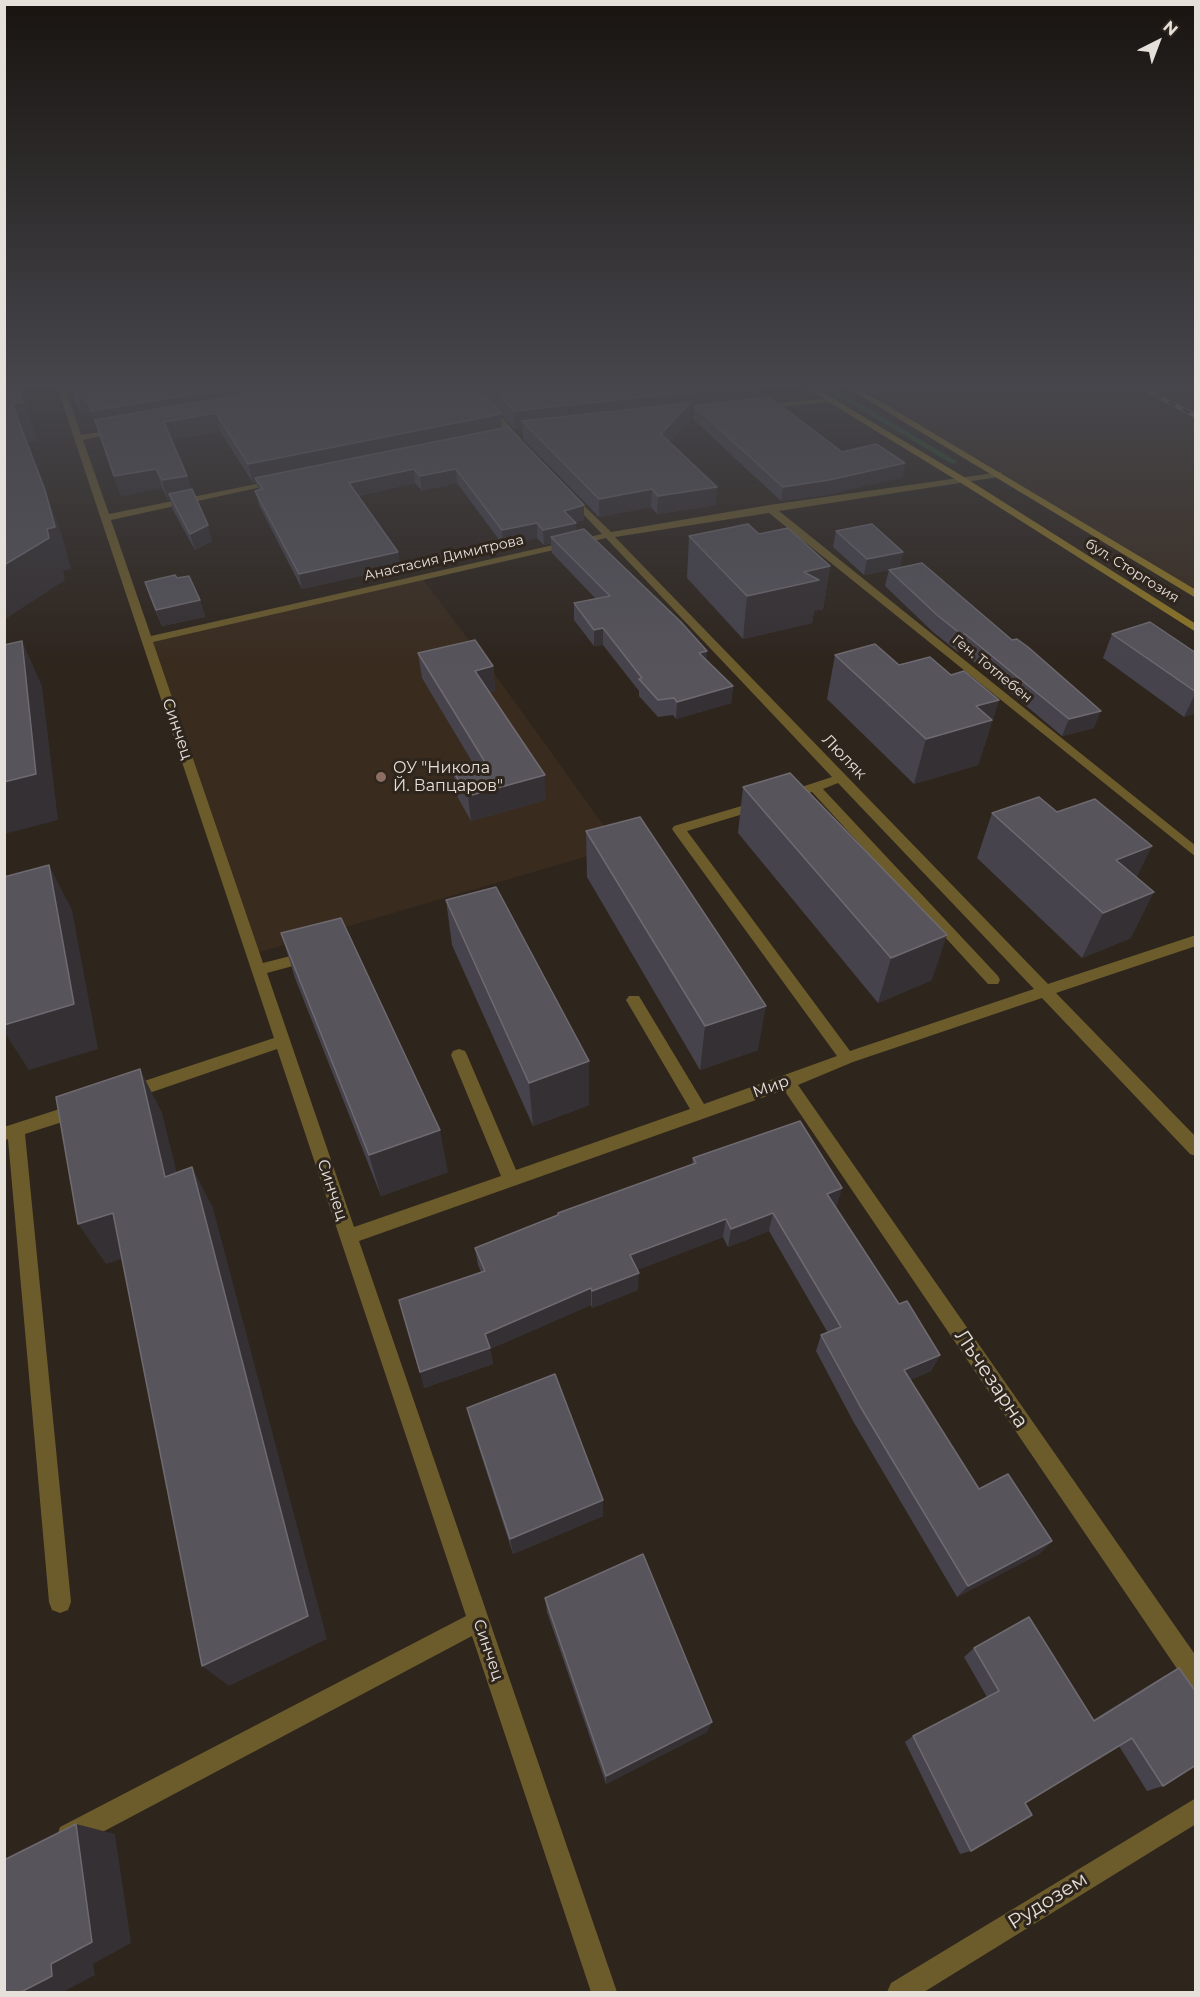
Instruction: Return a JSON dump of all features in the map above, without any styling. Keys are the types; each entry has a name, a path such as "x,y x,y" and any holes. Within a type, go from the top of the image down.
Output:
{"main road":[{"name":"бул. Сторгозия","path":"963,480 1196,628"},
{"name":"бул. Сторгозия","path":"1008,480 1196,596"}],"street":[{"name":"Синчец","path":"92,480 604,1992"},
{"path":"105,518 290,480"},
{"name":"Анастасия Димитрова","path":"147,640 608,535 953,480"},
{"name":"Люляк","path":"560,485 1196,1149"},
{"name":"Ген. Тотлебен","path":"770,508 1196,853"},
{"path":"842,778 679,829 847,1058"},
{"path":"814,787 993,980"},
{"name":"Мир","path":"348,1237 787,1082 847,1058 1196,940"},
{"path":"258,970 328,951"},
{"path":"634,1000 699,1112"},
{"path":"116,1097 282,1041"},
{"path":"459,1055 512,1179"},
{"name":"Лъчезарна","path":"787,1082 1196,1677"},
{"path":"60,1602 10,1132 93,1105"},
{"path":"46,1849 478,1621"},
{"name":"Рудозем","path":"900,1992 1196,1810"}],"shaded area":[{"path":"1008,480 1195,480 1195,598"},
{"name":"ОУ \"Никола Й. Вапцаров\"","path":"421,577 499,680 619,847 253,954 147,640"}],"building":[{"path":"4,480 41,480 55,527 47,529 49,538 4,565"},
{"path":"257,480 362,480 349,483 398,552 299,574 255,491 263,489"},
{"path":"464,480 560,480 584,505 564,511 576,523 543,530 537,523 502,530"},
{"path":"580,480 710,480 717,487 658,496 652,489 599,499"},
{"path":"776,480 828,480 783,487"},
{"path":"192,489 208,525 190,534 169,494"},
{"path":"748,524 759,534 788,528 830,566 804,572 819,580 747,596 689,536"},
{"path":"872,524 903,552 867,559 836,531"},
{"path":"584,529 681,622 707,651 699,653 733,686 677,702 674,698 658,700 639,679 642,678 603,628 594,630 574,603 610,596 551,537"},
{"path":"922,563 1012,640 1017,639 1028,647 1101,711 1069,719 965,634 962,635 937,615 889,570"},
{"path":"175,575 177,578 189,576 200,600 156,610 145,582"},
{"path":"1150,622 1196,653 1196,692 1112,634"},
{"path":"475,640 493,666 475,671 545,775 468,796 453,771 485,762 418,653"},
{"path":"22,641 36,774 4,782 4,645"},
{"path":"875,644 899,665 930,657 951,675 964,671 999,700 976,706 992,720 926,739 835,655"},
{"path":"790,773 947,935 891,958 743,787"},
{"path":"1039,797 1057,812 1095,799 1152,846 1116,860 1154,892 1103,913 992,813"},
{"path":"640,817 766,1006 705,1026 586,831"},
{"path":"49,865 74,1004 4,1025 4,877"},
{"path":"496,887 589,1061 529,1083 446,900"},
{"path":"341,918 440,1130 369,1155 281,933"},
{"path":"140,1069 165,1177 192,1167 308,1616 202,1666 113,1213 78,1224 56,1097"},
{"path":"800,1121 842,1188 827,1194 899,1304 907,1301 940,1355 904,1370 979,1489 1008,1474 1052,1541 968,1586 860,1406 821,1335 841,1327 773,1213 731,1229 726,1219 630,1255 639,1273 592,1291 591,1288 485,1334 490,1348 420,1372 399,1300 485,1271 475,1248 558,1215 558,1213 696,1163 693,1158"},
{"path":"555,1374 603,1500 510,1539 467,1408"},
{"path":"643,1554 712,1722 606,1776 545,1598"},
{"path":"1029,1617 1094,1721 1179,1668 1196,1692 1196,1765 1163,1786 1132,1738 1025,1803 1032,1815 971,1851 913,1736 999,1691 974,1648"},
{"path":"76,1824 92,1942 51,1964 52,1976 21,1992 4,1992 4,1860"}],"place":[{"name":"ОУ \"Никола Й. Вапцаров\"","path":"381,777"}]}
